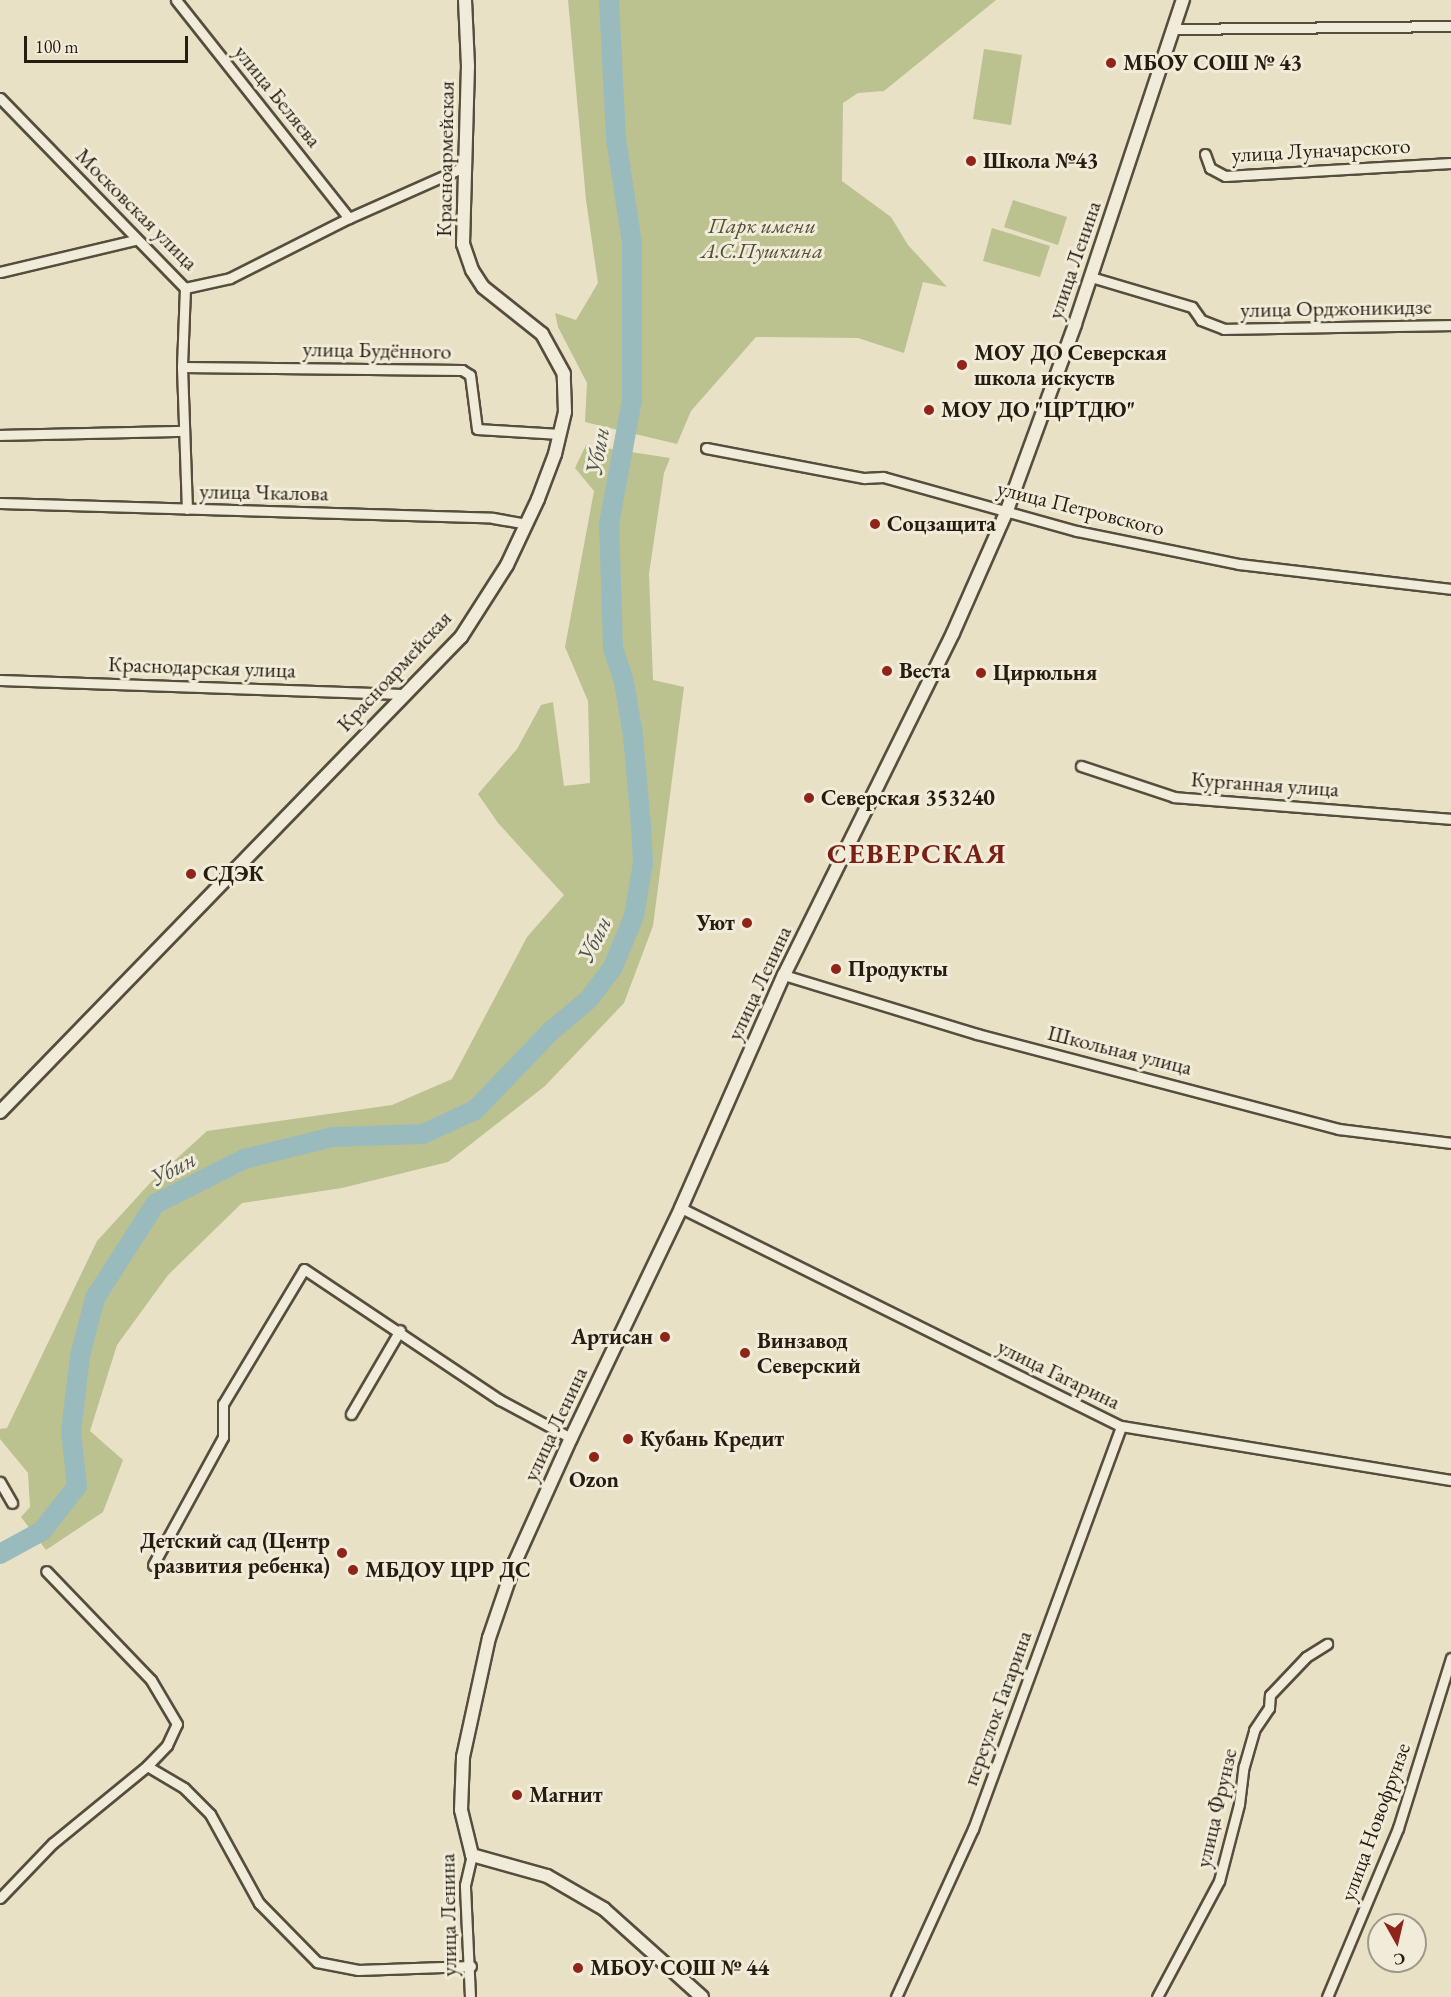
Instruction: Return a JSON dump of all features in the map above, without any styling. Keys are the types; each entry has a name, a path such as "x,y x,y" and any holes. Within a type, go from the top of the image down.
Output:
{"street":[{"name":"улица Беляева","path":"176,0 349,218"},
{"name":"Красноармейская","path":"0,1112 402,694 461,637 507,565 526,524 555,454 565,412 564,374 551,346 542,334 483,286 471,270 463,244 462,168 468,66 465,0"},
{"name":"улица Ленина","path":"470,1997 471,1966 465,1885 472,1855 461,1810 463,1756 489,1638 515,1562 571,1438 681,1208 784,975 953,633 1006,513 1091,277 1183,0"},
{"path":"1173,29 1451,26"},
{"name":"Московская улица","path":"0,98 134,240 185,288 230,278 349,218 462,168"},
{"name":"улица Луначарского","path":"1205,154 1210,168 1225,176 1451,163"},
{"path":"0,272 134,240"},
{"name":"улица Орджоникидзе","path":"1091,277 1192,307 1201,320 1224,329 1451,325"},
{"path":"185,288 182,367 187,509"},
{"name":"улица Будённого","path":"182,367 462,370 470,375 477,429 560,434"},
{"path":"0,435 183,431"},
{"name":"улица Петровского","path":"706,448 864,478 883,477 973,499 1006,513 1239,564 1451,589"},
{"name":"улица Чкалова","path":"0,503 493,518 526,524"},
{"name":"Краснодарская улица","path":"0,680 402,694"},
{"name":"Курганная улица","path":"1081,766 1173,797 1451,819"},
{"name":"Школьная улица","path":"784,975 977,1034 1339,1129 1451,1143"},
{"name":"улица Гагарина","path":"681,1208 1121,1426 1451,1480"},
{"path":"153,1565 223,1437 223,1404 304,1269 400,1330 500,1400 571,1438"},
{"path":"351,1414 400,1330"},
{"name":"переулок Гагарина","path":"896,1997 973,1830 1121,1426"},
{"path":"0,1482 12,1503"},
{"path":"0,1898 53,1844 147,1766 167,1745 177,1724 151,1680 46,1571"},
{"name":"улица Фрунзе","path":"1157,1997 1219,1881 1239,1804 1244,1766 1254,1730 1269,1708 1270,1695 1306,1657 1327,1644"},
{"name":"улица Новофрунзе","path":"1327,1997 1398,1828 1451,1658"},
{"path":"147,1766 184,1788 210,1814 259,1903 317,1962 358,1970 471,1966"},
{"path":"472,1855 547,1876 604,1909 702,1997"}],"green space":[{"name":"Парк имени А.С.Пушкина","path":"568,0 996,0 884,91 858,93 843,103 842,181 891,217 908,245 947,287 923,282 904,353 858,338 756,337 691,411 677,444 585,422 587,383 558,327 555,313 576,320 598,283 586,200"},
{"path":"984,49 1022,55 1011,125 973,119"},
{"path":"1013,200 1067,217 1058,245 1004,227"},
{"path":"992,228 1050,246 1040,277 983,261"},
{"path":"586,445 670,458 664,473 649,574 653,680 684,687 653,926 624,1003 545,1086 448,1162 342,1188 242,1203 168,1275 117,1345 90,1431 123,1460 103,1512 46,1550 21,1517 30,1507 28,1473 0,1439 0,1429 7,1428 97,1241 151,1182 207,1131 392,1105 452,1079 527,937 564,895 498,823 478,794 517,749 541,705 553,702 564,786 590,783 588,701 565,647 594,491 575,468"}],"waterway":[{"name":"Убин","path":"0,1554 42,1531 77,1486 71,1432 80,1356 95,1298 155,1204 244,1159 333,1137 423,1134 475,1110 551,1031 589,999 613,967 634,916 643,863 641,825 633,735 624,682 613,648 609,524 632,400 632,243 616,138 609,0"}],"place":[{"name":"МБОУ СОШ № 43","path":"1111,63"},
{"name":"Школа №43","path":"971,161"},
{"name":"МОУ ДО Северская школа искуств","path":"962,365"},
{"name":"МОУ ДО \"ЦРТДЮ\"","path":"929,410"},
{"name":"Соцзащита","path":"875,524"},
{"name":"Веста","path":"887,671"},
{"name":"Цирюльня","path":"981,673"},
{"name":"Северская 353240","path":"809,798"},
{"name":"СДЭК","path":"191,874"},
{"name":"Уют","path":"747,923"},
{"name":"Продукты","path":"836,969"},
{"name":"Артисан","path":"665,1337"},
{"name":"Винзавод Северский","path":"745,1353"},
{"name":"Кубань Кредит","path":"628,1439"},
{"name":"Ozon","path":"594,1457"},
{"name":"Детский сад (Центр развития ребенка)","path":"342,1553"},
{"name":"МБДОУ ЦРР ДС","path":"353,1570"},
{"name":"Магнит","path":"517,1795"},
{"name":"МБОУ СОШ № 44","path":"578,1968"}],"district":[{"name":"СЕВЕРСКАЯ","path":"917,853"}]}
